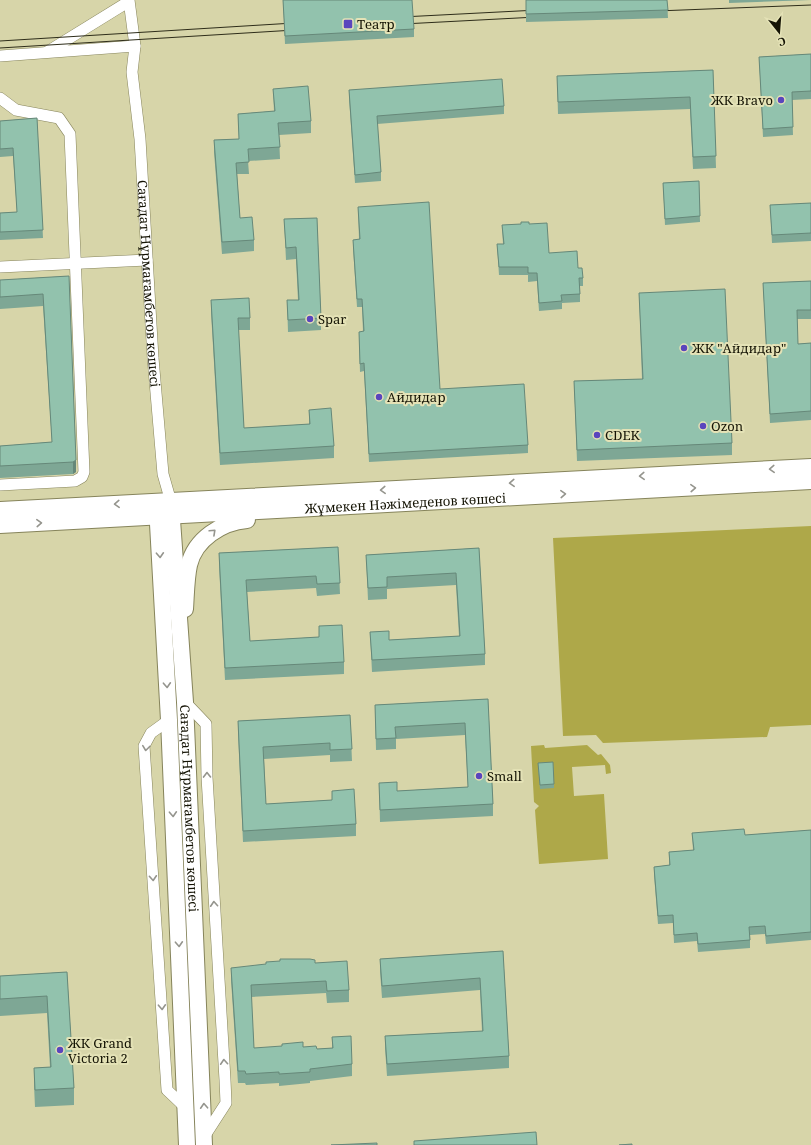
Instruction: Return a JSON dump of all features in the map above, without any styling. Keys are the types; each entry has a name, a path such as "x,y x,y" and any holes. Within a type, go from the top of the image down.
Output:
{"main road":[{"name":"Жұмекен Нәжімеденов көшесі","path":"0,525 164,509 811,467"},
{"name":"Жұмекен Нәжімеденов көшесі","path":"0,510 315,507 811,482"},
{"path":"182,674 183,628 189,565 195,550 216,528 235,520 282,517 315,507"},
{"name":"Сағадат Нұрмағамбетов көшесі","path":"164,509 185,702 204,1141"},
{"name":"Сағадат Нұрмағамбетов көшесі","path":"164,509 169,720 187,1145"}],"street":[{"name":"Сағадат Нұрмағамбетов көшесі","path":"128,1 135,46 132,72 140,139 147,260 163,474 164,509"},
{"path":"44,54 128,1"},
{"path":"0,56 44,54 135,46"},
{"path":"0,98 16,110 59,118 70,134 84,472 82,477 76,481 0,485"},
{"path":"0,267 147,260"},
{"path":"185,702 206,724 206,777 226,1103 204,1141"},
{"path":"169,720 151,733 144,746 167,1090 186,1108"}],"shaded area":[{"path":"811,526 811,725 770,727 767,737 603,743 596,735 563,736 553,538"},
{"path":"544,745 545,748 587,745 598,755 601,754 610,765 611,773 606,774 605,765 572,767 574,796 604,794 608,859 539,864 535,810 539,806 534,802 531,746"}],"building":[{"path":"283,0 412,0 414,29 285,36"},
{"path":"526,0 667,0 668,10 526,14"},
{"name":"ЖК Bravo","path":"811,54 811,91 792,92 793,127 763,129 759,57"},
{"path":"713,70 716,156 693,157 690,97 558,102 557,76"},
{"path":"502,79 504,106 377,116 381,172 355,175 349,90"},
{"path":"308,86 311,121 278,123 280,147 248,149 249,162 236,163 240,218 252,217 254,240 222,242 214,140 239,139 238,114 275,111 273,89"},
{"path":"37,118 43,230 0,232 0,213 17,212 13,148 0,149 0,121"},
{"path":"699,181 700,216 665,219 663,183"},
{"path":"429,202 440,389 524,384 528,445 369,454 364,363 360,364 359,332 364,331 362,299 357,299 353,240 360,239 358,207"},
{"path":"811,203 811,233 772,235 770,205"},
{"path":"317,218 321,318 288,320 287,300 299,300 296,247 286,248 284,219"},
{"path":"521,222 529,222 529,224 547,223 549,253 577,251 578,268 582,268 583,278 579,278 580,294 561,295 562,301 539,303 537,273 528,273 528,267 499,267 497,244 504,244 502,225 521,224"},
{"path":"69,276 76,460 73,462 0,466 0,446 52,442 43,294 0,297 0,280"},
{"path":"811,281 811,310 797,310 798,344 811,343 811,411 770,414 763,283"},
{"name":"ЖК \"Айдидар\"","path":"725,289 732,443 577,450 574,381 643,379 639,293"},
{"path":"249,298 250,318 238,318 244,428 310,424 309,410 331,408 334,446 220,453 211,300"},
{"path":"338,547 340,583 317,584 316,576 246,580 250,641 319,637 319,626 342,625 344,662 225,668 219,553"},
{"path":"479,548 485,654 372,660 370,632 389,631 389,640 460,636 456,573 387,577 387,587 368,588 366,555"},
{"path":"488,699 493,804 380,810 379,783 397,782 397,791 468,787 465,723 395,727 396,738 376,739 375,705"},
{"path":"350,715 352,749 330,750 330,743 263,747 266,804 332,800 332,791 354,789 356,824 243,831 238,721"},
{"path":"553,762 554,784 540,785 538,763"},
{"path":"744,829 745,835 811,830 811,932 766,936 765,926 749,927 750,940 698,944 697,933 674,935 673,915 658,916 654,867 670,865 669,852 694,850 692,833"},
{"path":"503,951 509,1056 387,1064 385,1036 483,1031 480,978 382,986 380,959"},
{"path":"280,959 310,959 315,960 315,963 347,961 349,990 327,991 326,981 251,985 254,1048 282,1046 282,1044 303,1042 303,1047 316,1046 317,1049 333,1048 332,1037 351,1036 352,1064 310,1069 310,1072 279,1074 279,1072 246,1074 245,1071 238,1071 231,968 266,964 266,962 280,961"},
{"name":"ЖК Grand Victoria 2","path":"67,972 74,1088 35,1090 34,1068 51,1067 47,996 0,999 0,976"},
{"path":"536,1132 537,1145 414,1145 414,1141"},
{"path":"377,1143 377,1145 331,1145"}],"tram line":[{"path":"657,11 811,5"},
{"path":"402,17 538,10"},
{"path":"403,24 537,17"},
{"path":"0,41 294,23"},
{"path":"0,48 295,30"}],"place":[{"name":"Театр","path":"348,24"},
{"name":"ЖК Bravo","path":"781,100"},
{"name":"Spar","path":"310,319"},
{"name":"ЖК \"Айдидар\"","path":"684,348"},
{"name":"Айдидар","path":"379,397"},
{"name":"Ozon","path":"703,426"},
{"name":"CDEK","path":"597,435"},
{"name":"Small","path":"479,776"},
{"name":"ЖК Grand Victoria 2","path":"60,1050"}]}
